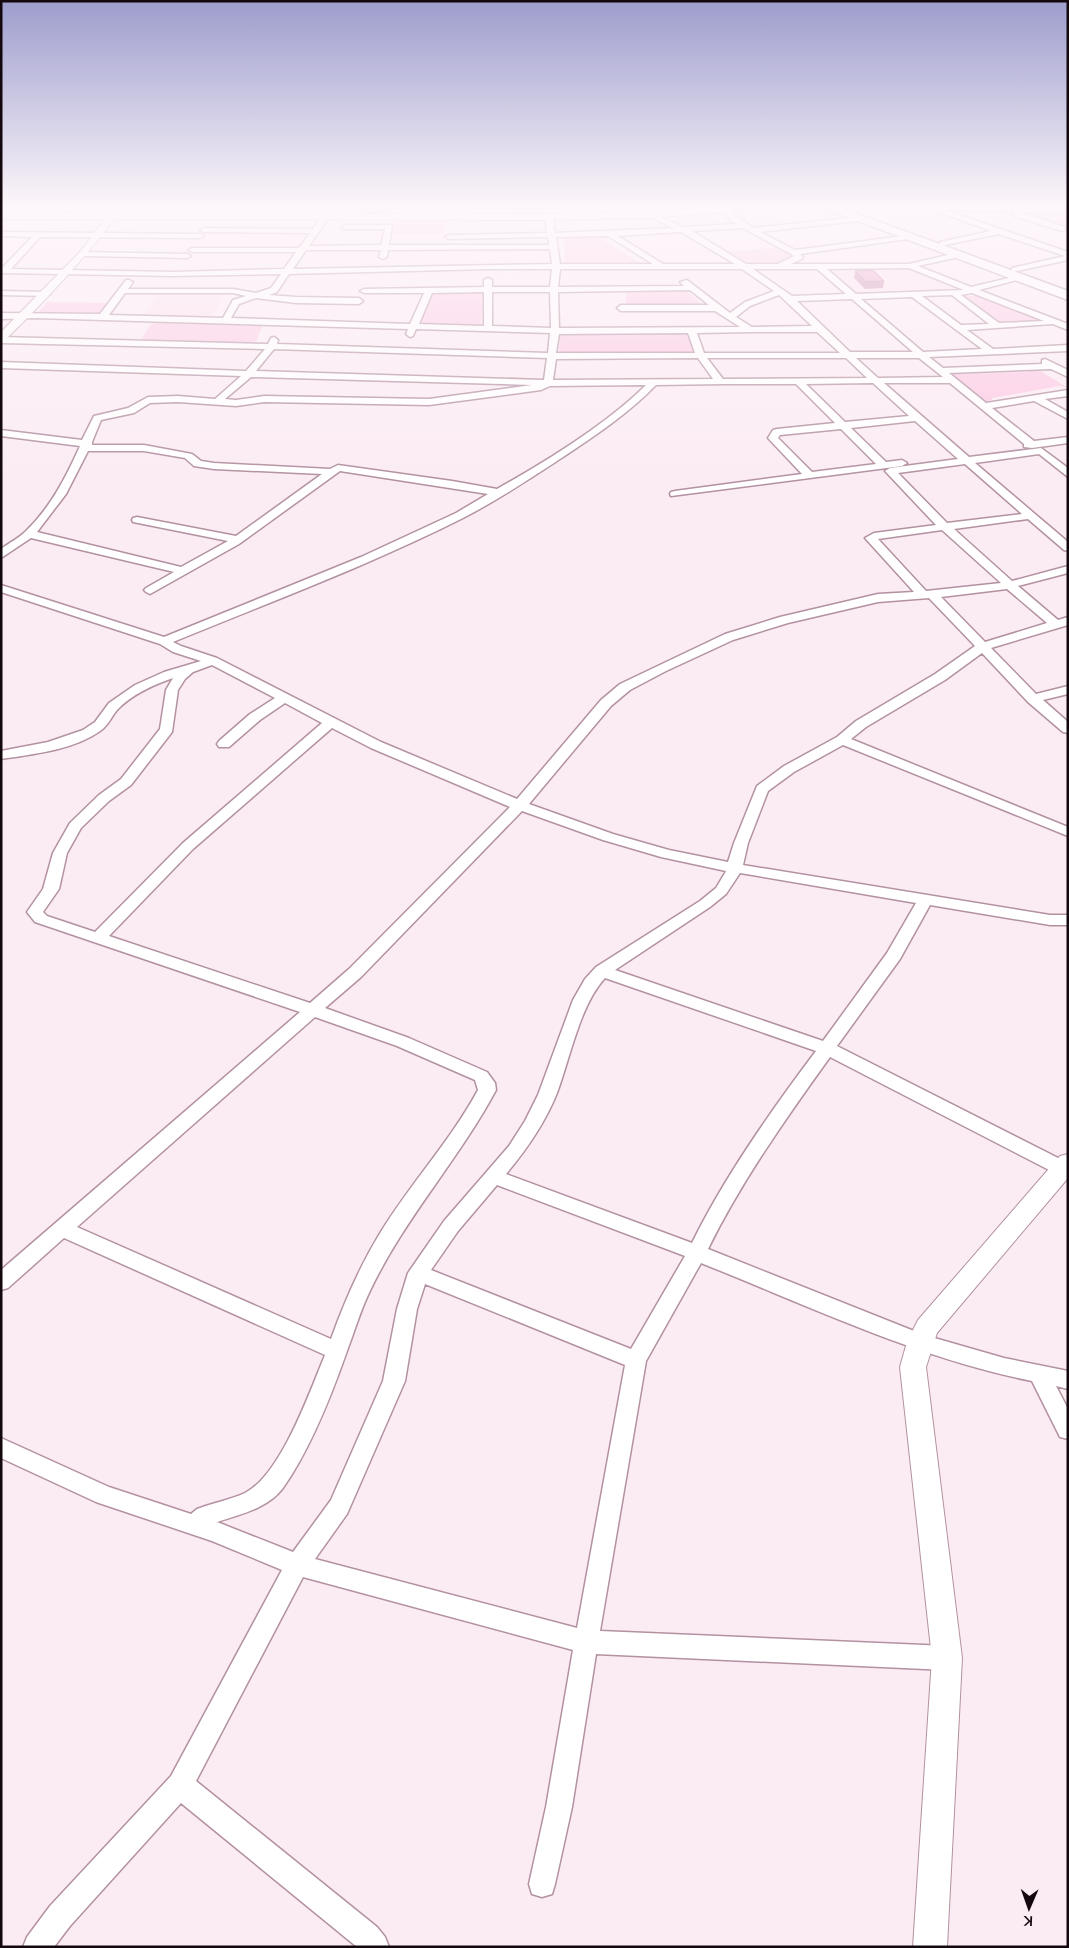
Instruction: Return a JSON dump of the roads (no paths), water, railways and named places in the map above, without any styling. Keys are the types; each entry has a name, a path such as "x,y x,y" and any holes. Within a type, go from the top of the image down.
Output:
{"street":[{"path":"1,339 43,297"},
{"path":"102,318 118,297"},
{"path":"225,322 236,302 254,297"},
{"path":"264,297 353,313 414,327 555,331 623,319 717,308"},
{"path":"353,313 362,297"},
{"path":"400,351 414,327 427,297"},
{"path":"488,297 488,329"},
{"path":"548,383 555,331 554,297"},
{"path":"619,297 623,319"},
{"path":"704,297 717,308 752,330"},
{"path":"732,316 736,310 765,297"},
{"path":"787,297 819,329 917,418 1028,516 1068,548"},
{"path":"790,299 835,297"},
{"path":"855,297 921,355 1068,474"},
{"path":"918,297 991,352"},
{"path":"959,297 997,326"},
{"path":"992,297 1068,327"},
{"path":"1,339 139,333 225,322 282,324 353,313"},
{"path":"1,316 36,315 102,318 139,333 271,347 400,351 449,366 548,383 800,383 952,380"},
{"path":"623,319 692,331 819,329"},
{"path":"958,328 1057,323"},
{"path":"218,401 249,374 271,347 282,324"},
{"path":"692,331 700,355 721,383"},
{"path":"111,362 139,333"},
{"path":"1,365 111,362 249,374 449,366 553,356 921,355 1068,348"},
{"path":"1023,350 1068,374"},
{"path":"942,371 1053,366"},
{"path":"164,641 366,559 460,515 526,477 614,418 654,382"},
{"path":"1,555 29,534 65,489 97,418 131,411 148,400 236,403 264,399 429,402 540,387 548,383"},
{"path":"800,383 883,465"},
{"path":"985,406 1068,393"},
{"path":"1035,398 1068,416"},
{"path":"809,475 773,438 777,432 917,418"},
{"path":"1,443 6,434 86,446 144,448 188,456 198,464 214,466 327,471 328,474"},
{"path":"1036,448 1068,440"},
{"path":"1062,623 1010,585 945,526 890,471 1036,448 1068,447"},
{"path":"675,494 883,465 963,458"},
{"path":"29,534 181,570 189,568 237,540 338,468 452,484 499,493"},
{"path":"1028,516 945,526 871,538 1033,699 1068,729"},
{"path":"137,520 237,540"},
{"path":"1,1282 355,973 519,805 606,703 625,687 640,678 729,637 768,624 878,598 962,592 1010,585 1068,569"},
{"path":"150,590 178,574 181,570"},
{"path":"1,588 164,641 177,649 212,661 376,745 519,805 608,837 666,854 735,868 1050,920 1068,920"},
{"path":"37,1947 60,1916 180,1785 297,1565 339,1508 394,1382 408,1309 418,1273 451,1226 514,1151 532,1124 547,1095 581,1000 591,983 602,971 721,891 735,868 741,843 762,789 789,769 842,740 861,724 940,677 982,647 1062,623"},
{"path":"1,766 5,755 71,739 97,726 112,708 127,695 150,681 189,670 212,661"},
{"path":"189,670 180,677 172,690 167,729 126,782 104,798 75,826 60,853 51,889 35,912 41,919 313,1010 402,1042 481,1076 486,1083 487,1090 436,1170 409,1205 386,1240 356,1296 337,1351 304,1431 274,1482 253,1500 205,1516 195,1525"},
{"path":"1033,699 1068,690"},
{"path":"224,744 255,717 284,698"},
{"path":"98,938 188,846 331,722"},
{"path":"842,740 1068,832"},
{"path":"542,1884 560,1807 586,1642 636,1360 697,1253 719,1209 789,1100 894,955 926,899"},
{"path":"602,971 826,1048 1065,1165 927,1327 920,1342 913,1367 947,1658 930,1947"},
{"path":"493,1176 697,1253 920,1342 1004,1368 1068,1380"},
{"path":"62,1229 337,1351"},
{"path":"418,1273 636,1360"},
{"path":"1039,1375 1068,1430"},
{"path":"1,1448 104,1495 195,1525 297,1565 586,1642 947,1658"},
{"path":"180,1785 368,1937 375,1947"}]}
